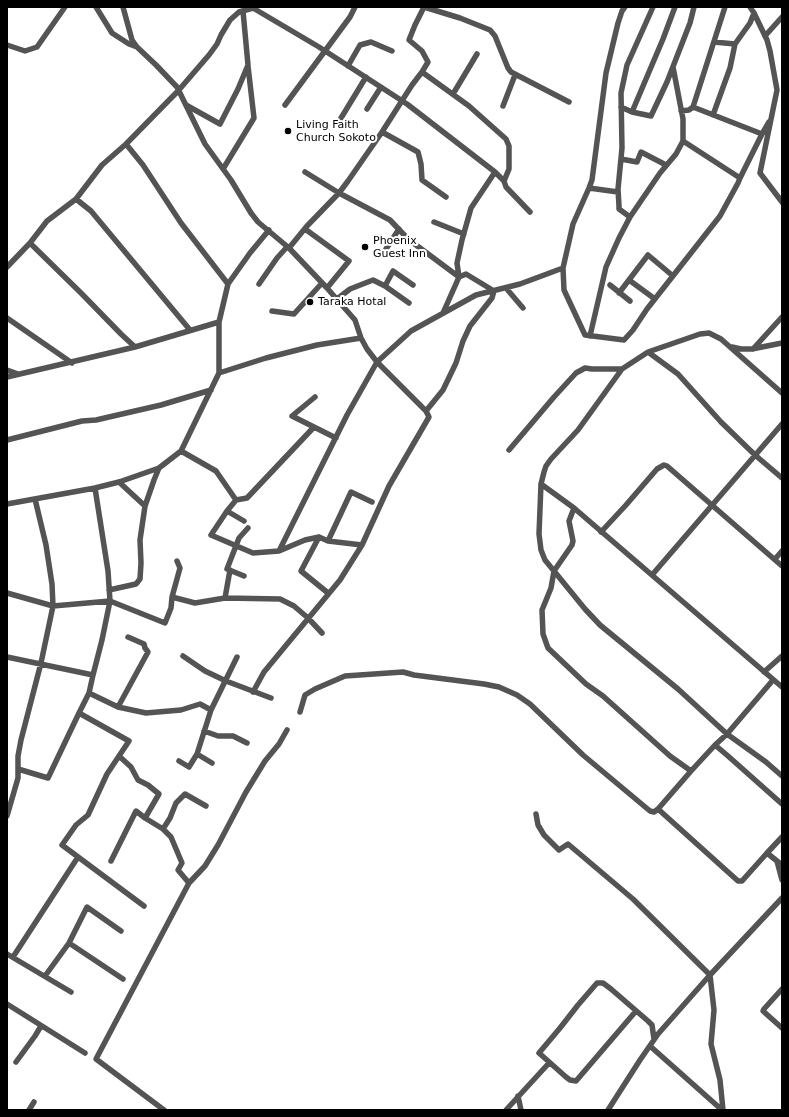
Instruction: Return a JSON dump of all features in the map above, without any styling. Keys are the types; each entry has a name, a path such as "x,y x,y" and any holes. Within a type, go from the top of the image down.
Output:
{"street":[{"path":"7,45 25,51 37,47 65,7"},
{"path":"96,7 112,33 129,44 137,47"},
{"path":"123,7 132,40 137,47 177,87 206,144 231,180 251,213 288,248 337,299 355,320 361,338 377,362 426,411 429,417 389,486 362,545 340,580 264,672 254,692"},
{"path":"284,105 350,17 355,7"},
{"path":"259,284 277,258 339,193 382,132 428,62 422,51 409,40 424,7 460,18 490,30 495,36 511,72 569,102"},
{"path":"625,7 618,23 606,73 593,173 589,188 574,224 563,268 564,290 585,335 624,340 633,330 655,299 720,216 771,119"},
{"path":"630,217 619,209 618,192 622,148 621,93 627,65 653,7"},
{"path":"632,112 675,7"},
{"path":"621,107 632,112 651,116 668,82 690,23 694,7"},
{"path":"681,111 689,110 693,107 725,7"},
{"path":"750,7 765,36 770,51 777,90 760,173 782,202"},
{"path":"7,267 30,244 47,221 76,199 102,165 126,144 178,91 209,55 217,44 221,34 230,20 239,12 253,8 325,51 402,101 495,172 504,181 506,187 530,212"},
{"path":"223,169 254,118 243,12"},
{"path":"713,115 730,68 735,44 750,23 754,13"},
{"path":"765,36 782,17"},
{"path":"348,66 360,45 372,42 392,51"},
{"path":"714,42 735,44"},
{"path":"453,94 477,54"},
{"path":"185,104 220,124 238,89 248,65"},
{"path":"590,336 606,267 619,238 630,217 660,173 676,154 683,141 683,119 673,67"},
{"path":"422,72 469,106 506,139 509,146 509,169 504,181"},
{"path":"503,106 515,74"},
{"path":"338,123 366,77"},
{"path":"367,109 381,87"},
{"path":"693,107 762,134"},
{"path":"382,132 418,152 421,164 422,180 446,197"},
{"path":"683,141 740,178"},
{"path":"126,144 143,165 181,223 228,284"},
{"path":"621,159 637,162 641,152 666,165"},
{"path":"305,172 339,193 390,220 408,239 459,277"},
{"path":"443,313 459,277 457,263 471,208 495,172"},
{"path":"589,188 618,192"},
{"path":"76,199 91,211 190,330"},
{"path":"434,222 464,234"},
{"path":"305,229 349,261 327,288"},
{"path":"386,249 400,229"},
{"path":"7,504 95,488 119,482 159,468 181,451 219,373 219,322 228,284 250,253 269,230"},
{"path":"30,244 135,347"},
{"path":"619,292 648,255 673,276"},
{"path":"279,551 347,415 377,362 411,331 476,295 506,288 563,268"},
{"path":"385,286 394,271 413,285"},
{"path":"459,277 466,274 494,291"},
{"path":"337,299 350,289 373,280 385,286 409,303"},
{"path":"629,280 655,299"},
{"path":"272,311 294,314 322,283"},
{"path":"610,285 630,301"},
{"path":"506,288 524,308"},
{"path":"426,411 443,390 456,363 470,326 492,298 494,291"},
{"path":"752,349 782,317"},
{"path":"7,318 72,363"},
{"path":"7,377 72,363 135,347 219,322"},
{"path":"782,393 716,335 704,333 648,352 622,369 578,430 546,466 541,484 539,534 541,550 545,560 600,625 678,688 727,734 761,758 782,776"},
{"path":"219,373 266,358 317,345 361,338"},
{"path":"731,347 752,349 782,343"},
{"path":"648,352 678,374 722,422 782,478"},
{"path":"509,450 576,373 585,368 622,369"},
{"path":"7,370 18,375"},
{"path":"7,440 82,421 96,420 211,390"},
{"path":"315,397 292,416 336,438"},
{"path":"652,576 782,424"},
{"path":"314,427 247,498 236,500 211,535 253,553 279,551 304,540 319,537 328,541 362,545"},
{"path":"181,451 216,471 236,500"},
{"path":"601,532 657,469 664,465 782,566"},
{"path":"109,590 136,584 140,579 141,563 139,545 145,506 159,468"},
{"path":"119,482 145,506"},
{"path":"541,484 574,508 782,687"},
{"path":"18,769 48,778 89,693 94,675 110,601 108,571 95,488"},
{"path":"328,541 350,492 372,502"},
{"path":"7,816 18,778 18,756 21,740 41,663 53,606 52,584 35,499"},
{"path":"574,508 569,521 573,541 572,545 554,571 551,588 542,610 543,634 548,648 586,684 603,696 670,756 691,771"},
{"path":"227,511 244,521"},
{"path":"244,576 227,569 239,538 248,528"},
{"path":"319,537 301,571 328,593"},
{"path":"775,559 782,551"},
{"path":"7,593 53,606 110,601 165,623 171,608 172,597 180,568 177,561"},
{"path":"225,598 230,570"},
{"path":"172,597 195,603 225,598 280,599 294,606 322,633"},
{"path":"118,707 148,652 144,648 144,644 128,636"},
{"path":"183,656 205,671 226,681 272,698"},
{"path":"179,761 189,767 197,754 211,710 237,656"},
{"path":"764,672 782,656"},
{"path":"7,657 94,675"},
{"path":"300,712 306,695 315,689 345,676 403,672 414,675 499,687 530,704 583,755 650,811 654,812 727,734 773,680"},
{"path":"89,693 118,707 146,713 181,710 200,704 211,710"},
{"path":"79,713 129,741 107,774 88,815 76,825 62,845 144,906"},
{"path":"164,1110 96,1059 189,883 205,866 246,792 287,730"},
{"path":"204,731 218,736 233,736 247,743"},
{"path":"715,746 782,804"},
{"path":"197,754 212,763"},
{"path":"119,756 132,766 138,780 148,785 159,794 145,818"},
{"path":"163,829 170,818 176,803 186,794 206,806"},
{"path":"658,809 738,881 742,882 782,837"},
{"path":"111,861 136,812 163,829 171,837 182,863 178,870 189,883"},
{"path":"536,814 538,825 544,835 559,850 568,844 633,899 710,975 714,1010 711,1044 720,1080 723,1110"},
{"path":"767,853 780,863 782,880"},
{"path":"71,992 10,956 78,858"},
{"path":"608,1110 654,1039 710,975 782,898"},
{"path":"45,976 69,943 87,907 121,931"},
{"path":"69,943 123,979"},
{"path":"636,1011 576,1080 570,1080 539,1053 597,983 603,983 648,1021 652,1025 654,1039"},
{"path":"782,989 764,1009 764,1011 782,1028"},
{"path":"7,1004 85,1053"},
{"path":"16,1062 42,1026"},
{"path":"650,1046 723,1110"},
{"path":"506,1110 549,1063"},
{"path":"518,1096 521,1110"},
{"path":"29,1110 34,1102"}],"place":[{"name":"Living Faith Church Sokoto","path":"288,131"},
{"name":"Phoenix Guest Inn","path":"365,247"},
{"name":"Taraka Hotal","path":"310,302"}]}
